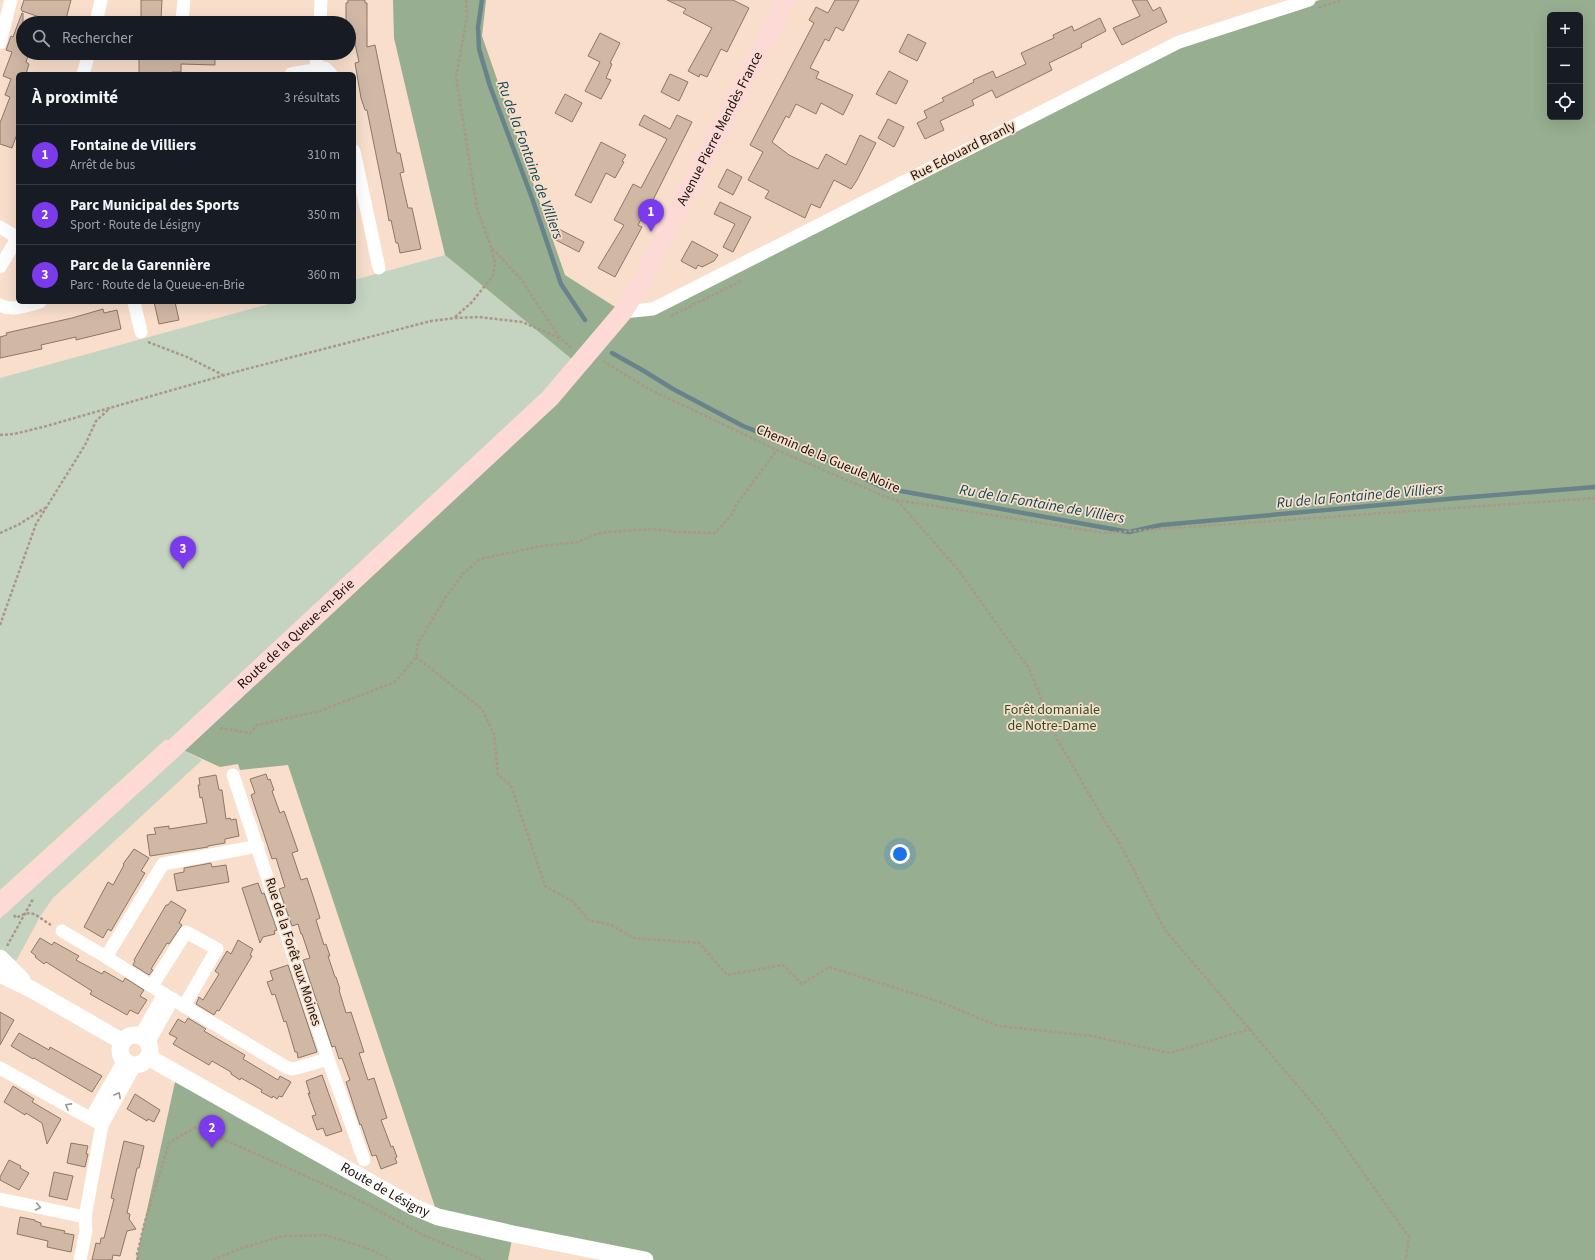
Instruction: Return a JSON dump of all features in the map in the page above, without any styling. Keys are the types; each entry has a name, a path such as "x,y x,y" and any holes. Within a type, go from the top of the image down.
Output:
{"main road":[{"name":"Avenue Pierre Mendès France","path":"593,358 644,277 786,0"},
{"name":"Route de la Queue-en-Brie","path":"2,905 175,747 593,358"}],"street":[{"path":"0,43 11,0"},
{"path":"98,16 101,0"},
{"path":"182,16 184,0"},
{"path":"320,16 321,0"},
{"name":"Rue Edouard Branly","path":"623,312 653,309 1179,42 1310,5"},
{"path":"84,72 87,60"},
{"path":"316,69 317,60"},
{"path":"301,72 325,68 328,72"},
{"path":"356,168 358,186 379,268"},
{"path":"0,227 16,236"},
{"path":"0,267 16,240"},
{"path":"0,305 5,308 12,308 31,304"},
{"path":"134,304 141,332"},
{"name":"Rue de la Forêt aux Moines","path":"233,775 328,1059 364,1160"},
{"path":"106,957 163,864 258,846"},
{"path":"62,931 286,1068 297,1068 328,1059"},
{"path":"80,1260 86,1231 85,1217 96,1122 139,1052 174,1000 217,949 186,932 152,986"},
{"path":"0,958 31,989"},
{"path":"0,974 31,989 123,1042 121,1051 139,1052"},
{"name":"Route de Lésigny","path":"139,1052 392,1195 438,1217 645,1260"},
{"path":"0,1068 96,1122"},
{"path":"0,1199 85,1217"}],"path":[{"path":"455,318 471,303 492,276 495,264 491,247 477,208 456,77 467,16 466,0"},
{"path":"1310,5 1340,0"},
{"path":"491,247 520,278 560,338"},
{"path":"665,318 679,314 750,277"},
{"path":"0,435 14,434 43,427 111,407 431,321 479,317 522,322 560,338"},
{"path":"141,332 138,335 141,338 187,357 225,376"},
{"name":"Chemin de la Gueule Noire","path":"560,338 647,388 777,450 884,496 897,500 1104,533 1595,498"},
{"path":"0,625 36,524 81,451 96,421 111,407"},
{"path":"215,731 222,728 250,732 257,725 320,711 395,682 416,657 418,643 447,595 463,574 480,559 541,546 578,542 594,535 607,532 655,529 676,532 715,533 731,516 736,505 777,450"},
{"path":"897,500 959,570 1030,670 1057,739 1106,823 1119,842 1165,930 1321,1113 1409,1237 1406,1260"},
{"path":"0,533 18,525 45,508"},
{"path":"416,657 482,709 494,734 498,775 511,785 545,886 572,901 589,920 611,925 634,938 699,943 728,975 783,965 802,984 829,967 940,1002 998,1026 1092,1036 1170,1053 1250,1029"},
{"path":"2,905 16,918 25,913 32,913 62,931"},
{"path":"138,1260 137,1255 144,1225 169,1143 196,1128 358,1200 423,1235 484,1260"},
{"path":"214,1260 242,1248 284,1236 325,1235 375,1251 390,1260"}],"green space":[{"name":"Forêt domaniale de Notre-Dame","path":"393,0 486,0 482,36 565,275 623,312 652,312 1179,48 1320,0 1595,0 1595,1260 648,1260 513,1234 508,1260 136,1260 177,1073 438,1216 288,765 240,770 238,764 220,767 183,750 579,365 445,255 394,38"},
{"path":"445,255 579,365 175,747 166,739 0,890 0,378 269,304 356,304 356,279"},
{"path":"183,750 202,760 53,898 41,915 16,961 0,950 0,919 13,905"}],"building":[{"path":"24,0 71,0 67,16 37,16 22,11 21,9"},
{"path":"141,0 162,0 161,16 141,16"},
{"path":"348,0 365,0 365,3 367,3 367,47 375,45 397,153 400,153 404,172 400,173 408,208 412,208 421,249 400,253 398,243 396,243 391,220 389,221 367,110 365,110 361,98 355,63 359,62 356,48 356,16 346,16 346,3 348,3"},
{"path":"667,0 733,0 749,8 727,52 721,49 707,77 700,74 699,77 688,71 712,28 683,13 686,9"},
{"path":"835,0 859,0 843,31 836,27 829,41 825,39 810,68 819,72 816,78 853,95 843,115 821,103 816,114 796,104 789,118 786,116 772,142 789,155 818,169 826,154 846,165 860,135 876,143 851,189 834,180 820,208 811,204 805,218 765,198 769,191 748,180 763,152 750,145 814,23 809,20 816,7 828,13"},
{"path":"1132,0 1147,0 1153,11 1160,7 1167,22 1122,45 1113,28 1140,16"},
{"path":"1100,18 1106,31 1081,44 1082,47 1049,63 1052,70 996,98 992,90 972,100 974,105 940,121 944,130 925,139 917,123 927,118 924,111 944,101 942,98 974,82 973,80 993,71 996,78 1026,64 1021,53 1054,38 1053,35 1072,26 1074,31"},
{"path":"16,29 16,60 27,60 26,62 29,64 27,72 16,72 16,137 12,148 0,144 0,123 10,97 5,95 11,79 3,76 12,52 6,50 11,36 13,37"},
{"path":"600,33 620,43 610,63 612,64 606,78 611,80 601,99 585,91 600,62 588,56"},
{"path":"908,34 926,43 917,61 899,52"},
{"path":"139,60 215,60 215,65 181,64 181,72 139,72"},
{"path":"889,71 908,81 896,104 876,94"},
{"path":"670,74 688,82 679,101 661,92"},
{"path":"565,94 582,103 572,122 555,113"},
{"path":"644,115 670,129 677,115 692,122 651,204 650,203 638,225 642,227 615,277 598,268 624,225 614,220 633,184 641,188 667,139 639,125"},
{"path":"888,119 904,127 894,147 878,138"},
{"path":"601,142 626,155 622,161 624,162 615,178 606,173 591,203 575,195"},
{"path":"727,169 742,177 733,195 718,187"},
{"path":"720,202 751,217 733,252 723,247 735,224 714,214"},
{"path":"557,228 584,242 579,252 552,238"},
{"path":"692,241 718,255 714,261 702,267 698,265 696,269 681,261"},
{"path":"154,304 175,304 179,320 159,324"},
{"path":"103,309 104,313 117,310 121,329 76,340 76,337 41,345 42,349 0,358 0,337 7,335 6,333 72,318"},
{"path":"266,774 268,780 270,779 274,790 272,791 280,813 284,811 298,851 292,853 301,880 307,878 313,896 320,918 316,920 324,945 326,944 330,956 328,956 340,989 339,990 346,1013 351,1012 364,1052 359,1053 368,1080 374,1078 387,1118 381,1120 391,1147 393,1146 397,1157 395,1158 397,1163 381,1169 376,1155 372,1156 361,1124 360,1125 346,1082 350,1080 342,1058 339,1059 335,1046 332,1047 303,960 310,958 298,924 292,926 279,889 285,887 276,858 272,859 251,795 255,793 250,779"},
{"path":"216,775 219,790 222,790 226,819 236,819 239,836 225,839 225,843 208,847 150,856 147,835 156,834 154,828 169,826 169,829 207,823 202,797 200,798 198,785 200,785 199,778"},
{"path":"134,849 149,858 141,871 145,873 111,931 108,929 103,938 84,927 108,882 113,885 124,865 123,864"},
{"path":"211,863 212,867 226,865 229,882 177,891 174,874 184,872 184,868"},
{"path":"258,883 262,894 264,893 277,930 274,931 275,934 263,937 260,943 242,888"},
{"path":"171,901 186,910 179,923 182,925 169,944 167,943 149,975 133,965 134,960 166,905 168,905"},
{"path":"40,938 52,945 54,942 79,956 76,960 102,974 104,971 123,982 125,978 144,990 140,996 147,1000 138,1014 130,1010 127,1015 90,994 92,991 46,962 44,964 31,952"},
{"path":"238,940 253,949 250,955 252,956 219,1011 217,1010 214,1015 196,1004 199,997 203,1000 219,974 215,971 227,951 231,954"},
{"path":"288,965 317,1052 298,1058 286,1021 284,1022 275,994 272,995 267,982 273,980 270,971"},
{"path":"0,1012 14,1020 0,1045"},
{"path":"188,1018 206,1029 204,1031 245,1055 243,1059 278,1080 280,1076 291,1082 282,1097 279,1096 277,1099 273,1096 272,1098 261,1092 262,1090 241,1078 240,1080 231,1074 231,1072 212,1061 209,1065 173,1044 177,1038 169,1034 178,1019 185,1023"},
{"path":"19,1033 49,1050 50,1047 102,1076 92,1092 11,1046"},
{"path":"322,1075 342,1131 326,1136 323,1128 317,1130 312,1116 316,1115 308,1093 310,1094 306,1081"},
{"path":"13,1086 34,1099 32,1102 61,1119 47,1144 42,1123 26,1113 25,1115 4,1102"},
{"path":"135,1094 160,1110 154,1122 148,1119 147,1121 127,1109"},
{"path":"124,1141 144,1146 139,1168 137,1168 127,1213 130,1214 129,1219 136,1229 127,1231 120,1256 113,1255 112,1260 92,1260 96,1243 100,1244 101,1238 104,1238 114,1199 111,1198"},
{"path":"71,1143 88,1146 85,1167 67,1163"},
{"path":"9,1160 21,1166 20,1168 29,1173 19,1190 0,1180 0,1177"},
{"path":"54,1172 73,1176 67,1200 49,1196"},
{"path":"20,1217 35,1220 41,1223 41,1226 65,1231 64,1233 74,1235 71,1252 47,1247 48,1241 17,1234"}],"waterway":[{"name":"Ru de la Fontaine de Villiers","path":"482,0 478,27 479,49 490,86 532,198 561,284 585,320"},
{"name":"Ru de la Fontaine de Villiers","path":"612,353 673,389 743,426 814,454 884,488 1129,532 1161,525 1595,487"}],"place":[{"name":"Fontaine de Villiers","path":"651,232"},
{"name":"Parc de la Garennière","path":"183,569"},
{"name":"Parc Municipal des Sports","path":"212,1148"}]}
